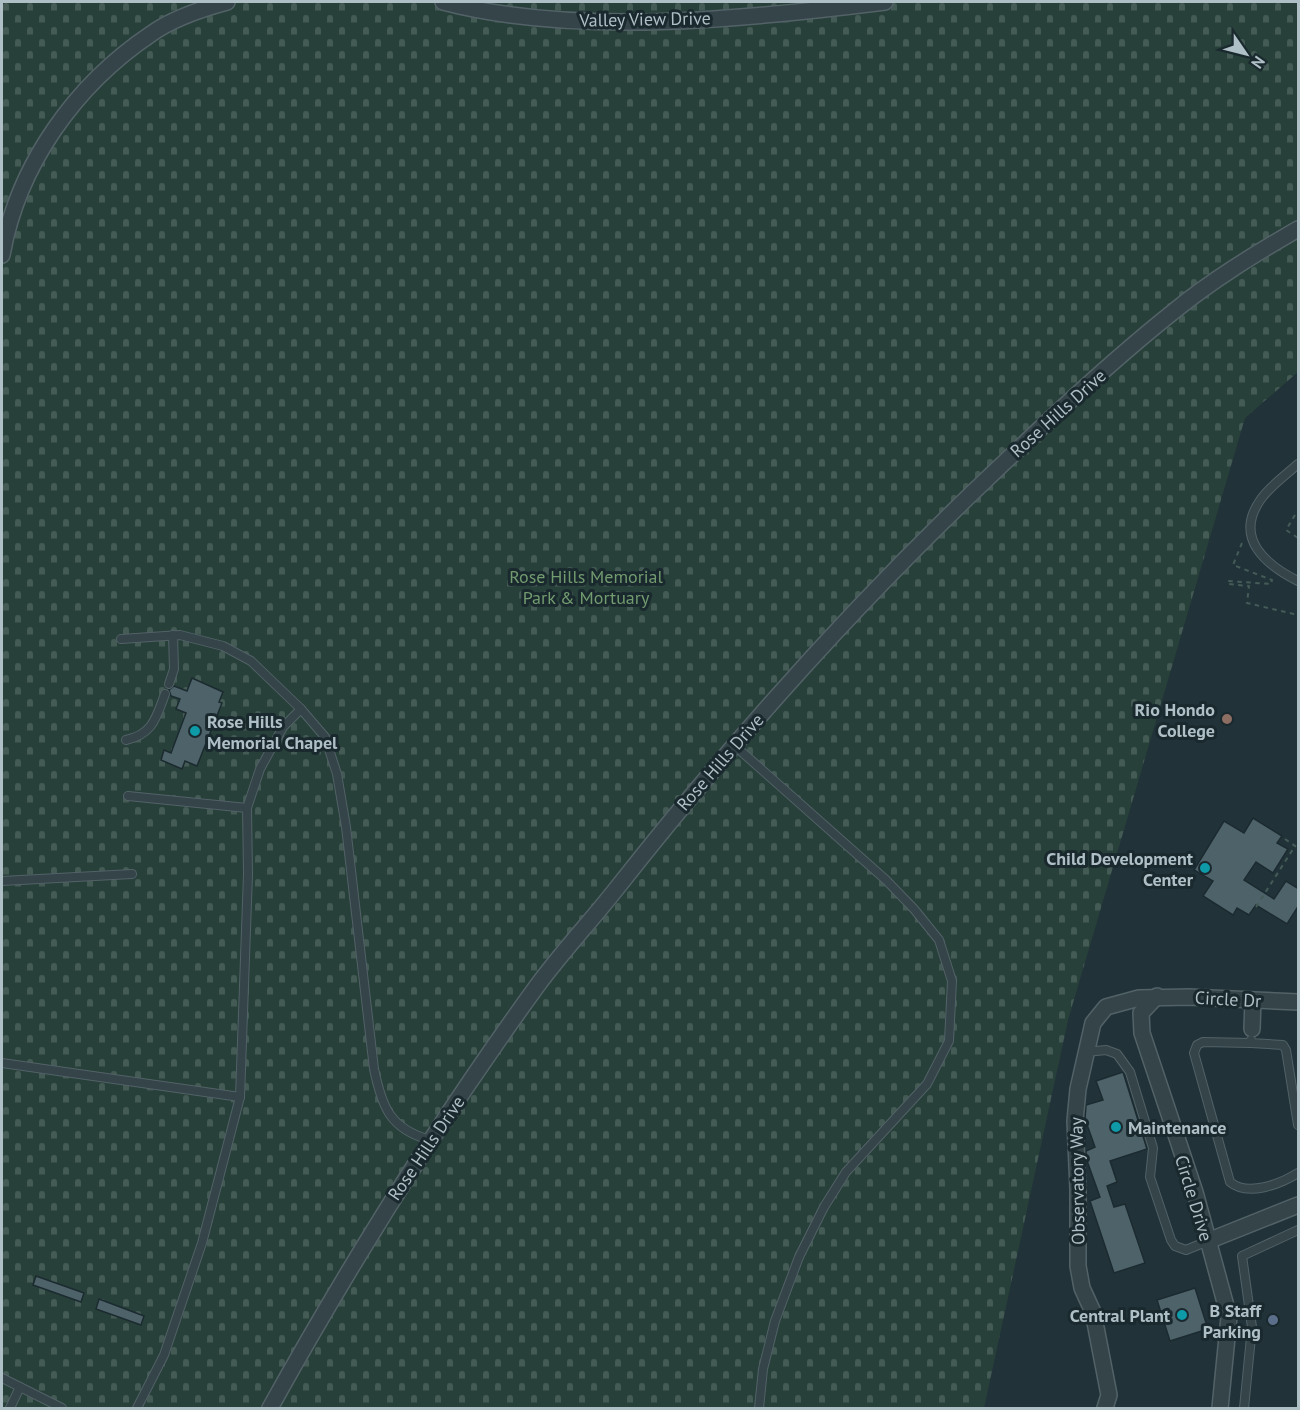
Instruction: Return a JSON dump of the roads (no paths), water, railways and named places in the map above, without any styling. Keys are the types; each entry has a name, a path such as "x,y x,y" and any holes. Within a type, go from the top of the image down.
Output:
{"street":[{"path":"2,255 7,228 26,180 62,115 104,71 152,32 179,19 227,2"},
{"name":"Valley View Drive","path":"442,2 497,14 590,21 747,17 885,2"},
{"name":"Rose Hills Drive","path":"270,1408 315,1327 430,1140 557,959 734,745 844,622 939,524 1017,450 1173,311 1244,261 1299,229"},
{"name":"Circle Dr","path":"1157,996 1299,1002"},
{"name":"Observatory Way","path":"1105,1408 1109,1395 1093,1312 1082,1288 1078,1266 1075,1121 1093,1023 1106,1007 1121,1001 1157,996"},
{"name":"Circle Drive","path":"1157,996 1141,1013 1142,1033 1195,1192 1229,1317 1220,1408"},
{"path":"1251,1036 1253,1000"},
{"path":"1208,1241 1299,1205"}],"lane":[{"path":"1299,464 1262,496 1252,519 1253,540 1261,557 1276,570 1299,581"},
{"path":"121,639 173,635 222,646 251,661 325,737 337,774 379,1092 393,1120 408,1134 430,1140"},
{"path":"169,684 174,669 173,635"},
{"path":"126,740 140,737 154,722 165,694"},
{"path":"137,1408 164,1355 202,1243 240,1097 248,874 247,808 260,769 283,727 300,709"},
{"path":"734,745 886,880 914,909 939,940 952,981 949,1041 927,1084 846,1172 824,1208 799,1257 775,1321 763,1369 759,1408"},
{"path":"128,796 247,808"},
{"path":"2,880 132,874"},
{"path":"1298,1120 1286,1050 1283,1046 1251,1036 1203,1042 1197,1045 1194,1053 1230,1182 1239,1189 1250,1191 1299,1173"},
{"path":"1086,1053 1106,1050 1117,1054 1130,1072 1152,1139 1154,1148 1150,1177 1171,1240 1175,1246 1186,1250 1208,1241"},
{"path":"2,1063 240,1097"},
{"path":"1244,1408 1252,1327 1242,1256 1299,1230"},
{"path":"2,1378 62,1408"},
{"path":"10,1408 20,1387"}],"place":[{"name":"Rio Hondo College","path":"1227,719"},
{"name":"Rose Hills Memorial Chapel","path":"195,731"},
{"name":"Child Development Center","path":"1205,868"},
{"name":"Maintenance","path":"1116,1127"},
{"name":"Central Plant","path":"1182,1315"},
{"name":"B Staff Parking","path":"1273,1320"}],"park label":[{"name":"Rose Hills Memorial Park & Mortuary","path":"586,586"}]}
